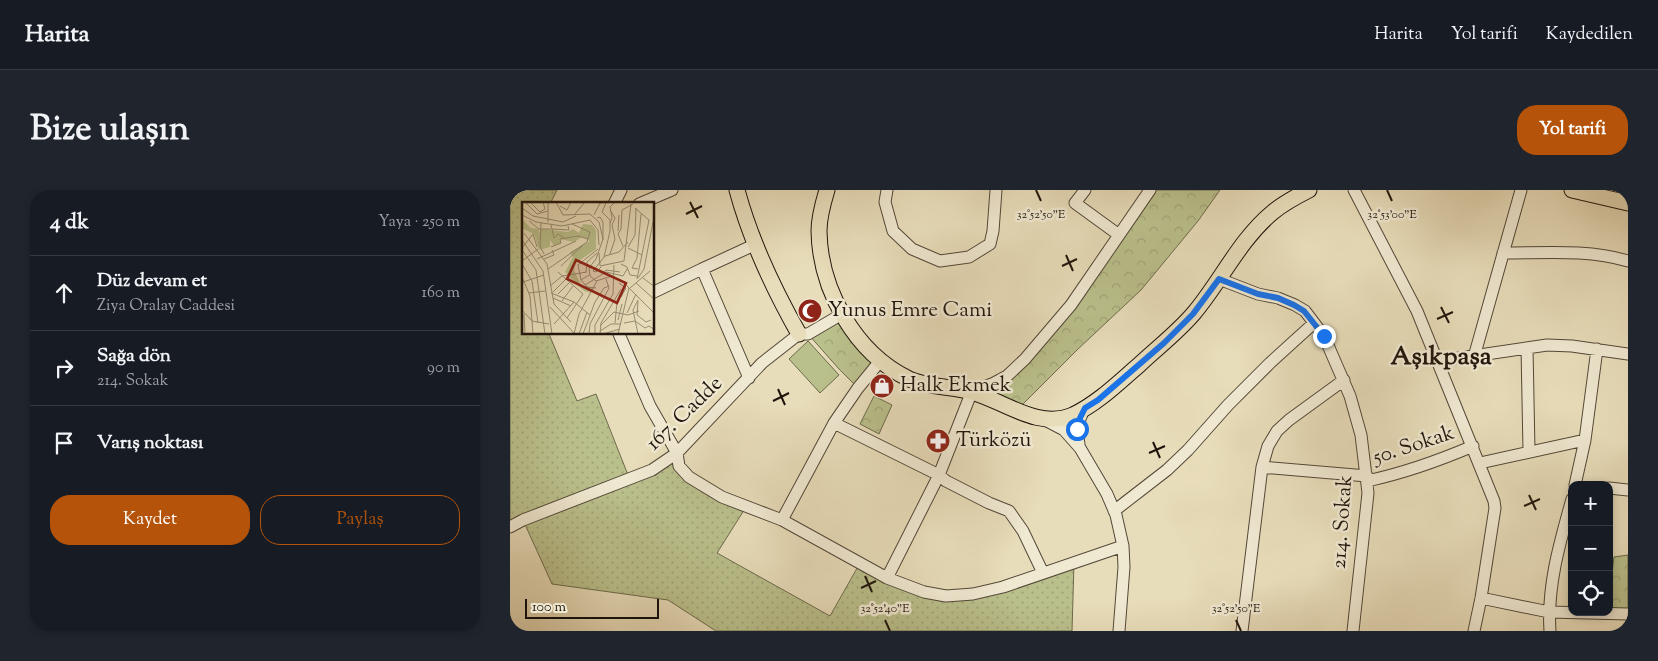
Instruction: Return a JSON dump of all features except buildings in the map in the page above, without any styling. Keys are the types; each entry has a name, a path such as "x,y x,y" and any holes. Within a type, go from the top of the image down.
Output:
{"main road":[{"path":"737,190 754,245 776,292 799,334"},
{"path":"826,190 819,230 821,254 826,276 842,314 861,341 881,360 911,380 972,392 1016,411 1040,418 1071,416 1098,400 1164,343 1193,314 1260,225 1274,212 1309,190"},
{"path":"1572,190 1628,203"}],"street":[{"path":"615,202 621,190"},
{"path":"644,202 672,190"},
{"path":"888,190 885,202 893,231 912,250 940,261 969,257 990,244 993,231 996,190"},
{"path":"1086,190 1075,203 1119,235"},
{"path":"887,578 939,475 972,392 1007,376 1025,359 1070,305 1150,190"},
{"path":"1354,190 1417,310 1492,494 1495,508 1474,631"},
{"path":"1474,357 1521,190"},
{"path":"655,292 754,245"},
{"path":"1503,253 1592,254 1612,256 1628,262"},
{"path":"702,269 749,378"},
{"name":"214. Sokak","path":"1219,279 1258,294 1278,298 1304,311 1324,336 1344,380 1359,426 1368,493 1353,631"},
{"name":"167. Cadde","path":"510,527 523,520 652,470 677,453 762,363 799,334 808,334 842,314"},
{"path":"1114,511 1167,470 1188,450 1228,404 1314,323"},
{"path":"619,335 650,406 677,453 679,466 689,477 701,486 782,520 887,578 924,592 946,596 973,594 1003,587 1123,546"},
{"path":"1439,362 1547,346 1597,349 1628,354"},
{"path":"1527,348 1529,452"},
{"path":"1577,481 1585,440 1597,349"},
{"path":"782,520 834,423 858,388 881,360"},
{"path":"1242,631 1262,467 1268,446 1277,431 1289,420 1344,380"},
{"path":"1080,448 1077,429 1085,408"},
{"path":"1040,418 1064,430 1080,448 1107,494 1114,511 1123,546 1124,567 1119,631"},
{"path":"834,423 939,475 989,503 1009,511 1023,531 1043,573"},
{"path":"1480,464 1585,440"},
{"name":"50. Sokak","path":"1262,467 1367,478 1386,477 1435,462 1473,446"},
{"path":"1613,488 1628,490"},
{"path":"1550,631 1551,584 1568,513"},
{"path":"1481,598 1549,612 1628,614"}],"green space":[{"path":"510,190 557,190 551,202 522,202 522,335 549,335 577,401 596,394 630,480 677,453 679,466 746,507 717,553 830,616 860,563 924,592 973,594 1074,563 1072,631 716,631 668,600 552,584 523,520 510,527"},
{"path":"1150,190 1220,190 1198,221 1141,290 1016,411 972,391 1025,359"},
{"path":"842,314 881,360 858,388 808,334"},
{"path":"808,341 839,375 820,393 789,359"},
{"path":"874,396 892,405 879,434 860,424"},
{"path":"1628,555 1628,614 1613,612 1614,557"}],"place":[{"name":"Yunus Emre Cami","path":"810,311"},
{"name":"Halk Ekmek","path":"882,386"},
{"name":"Türközü","path":"938,441"}],"district":[{"name":"Aşıkpaşa","path":"1441,357"}],"route":[{"path":"1077,429 1085,408 1098,400 1164,343 1193,314 1219,279 1294,305 1312,319 1324,336"}]}
